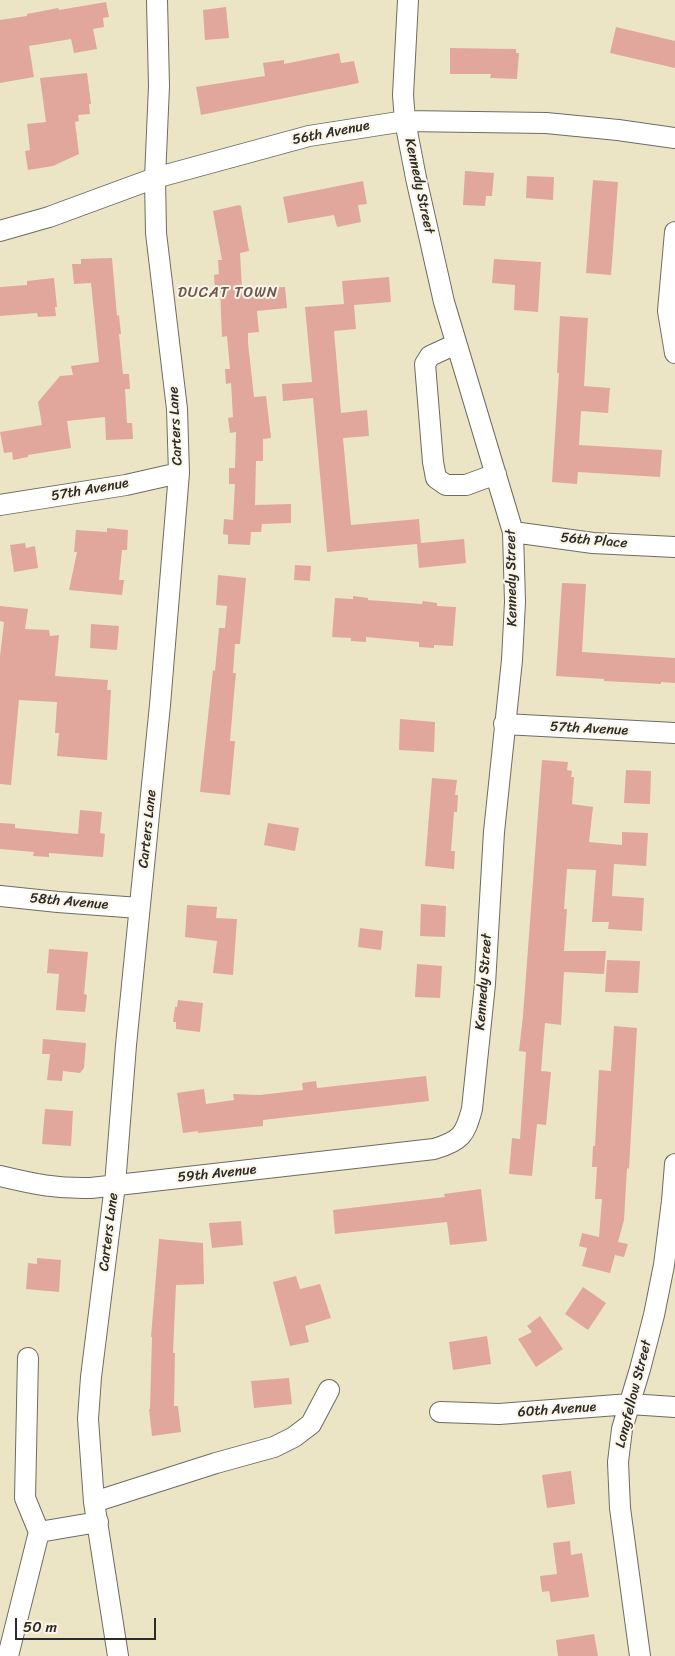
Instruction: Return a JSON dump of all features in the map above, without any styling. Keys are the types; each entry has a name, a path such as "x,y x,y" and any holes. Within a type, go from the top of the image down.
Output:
{"street":[{"name":"Carters Lane","path":"118,1656 94,1502 88,1419 91,1377 115,1185 139,908 160,705 179,473 176,399 156,233 155,178 159,86 157,0"},
{"name":"Kennedy Street","path":"408,0 403,74 405,121 444,302 513,532 515,602 512,660 494,832 485,984 472,1108 467,1126 460,1138 451,1144 434,1149"},
{"name":"56th Avenue","path":"0,231 49,217 155,178 309,136 405,121 546,123 675,138"},
{"path":"675,232 668,312 675,353"},
{"path":"456,344 430,356 425,364 436,478 446,485 466,484 496,474"},
{"name":"57th Avenue","path":"0,504 126,485 179,473"},
{"name":"56th Place","path":"513,532 593,542 675,547"},
{"name":"57th Avenue","path":"504,724 675,733"},
{"name":"58th Avenue","path":"0,896 139,908"},
{"name":"59th Avenue","path":"0,1176 65,1189 434,1149"},
{"name":"Longfellow Street","path":"640,1656 620,1508 618,1462 622,1429 654,1315 664,1265 675,1164"},
{"path":"8,1656 39,1532 25,1498 28,1358"},
{"path":"94,1502 274,1446 294,1437 311,1424 329,1390"},
{"name":"60th Avenue","path":"440,1412 499,1414 630,1404 675,1407"},
{"path":"39,1532 98,1522"}],"building":[{"path":"106,2 109,17 103,18 104,27 93,29 97,49 74,53 71,39 29,46 34,77 0,83 0,20 27,16 27,14 58,8 59,10"},
{"path":"226,7 229,38 205,40 203,10"},
{"path":"616,27 675,41 675,68 610,53"},
{"path":"450,48 516,49 516,53 519,53 517,79 490,78 491,74 450,74"},
{"path":"339,53 341,63 354,61 359,83 201,115 196,87 265,76 263,63 284,60 284,64"},
{"path":"87,73 91,104 89,104 90,114 78,115 79,121 75,122 79,154 53,166 28,170 25,151 30,150 27,124 46,122 40,78"},
{"path":"465,171 494,173 492,196 486,196 485,206 463,205"},
{"path":"527,176 554,177 553,200 526,198"},
{"path":"593,180 618,182 611,275 586,273"},
{"path":"363,181 367,204 358,205 361,222 337,227 334,215 288,223 283,197"},
{"path":"241,206 249,251 240,253 242,289 285,287 287,308 257,311 259,332 248,333 248,343 254,397 266,396 271,438 263,439 263,461 256,461 255,505 291,504 291,523 262,524 261,532 251,532 250,545 228,544 228,535 223,534 224,519 233,520 235,484 229,484 229,468 235,468 236,432 230,433 228,418 233,417 231,383 226,384 225,369 230,369 227,336 222,337 220,289 215,290 214,275 219,274 218,260 222,260 213,211"},
{"path":"112,258 117,316 119,315 121,334 119,334 123,374 129,374 130,389 125,389 127,423 132,423 133,439 106,440 105,417 67,421 71,448 28,455 28,457 13,460 12,452 4,453 0,432 42,425 38,402 60,376 73,375 71,366 99,362 91,283 74,284 72,264 81,264 81,259"},
{"path":"494,259 541,262 538,312 514,310 515,285 492,283"},
{"path":"389,277 391,302 354,305 356,329 334,331 341,413 367,410 369,436 343,438 351,525 419,519 421,543 464,539 466,563 419,568 417,544 327,552 313,398 283,401 282,384 312,382 305,307 344,304 342,281"},
{"path":"54,278 56,316 38,317 37,313 0,316 0,287 27,285 27,281"},
{"path":"560,316 588,318 584,386 610,388 608,413 581,411 579,445 662,450 660,477 578,472 577,484 552,482 559,373 557,373"},
{"path":"107,528 128,530 127,550 122,550 119,580 124,580 122,595 69,590 77,552 74,552 76,530 107,532"},
{"path":"25,543 26,548 35,546 38,568 14,572 10,545"},
{"path":"295,565 311,566 310,581 294,580"},
{"path":"218,575 246,578 240,644 235,644 233,673 236,673 230,741 235,741 230,795 200,792 219,628 225,628 227,606 216,605"},
{"path":"562,583 586,584 582,652 675,658 675,683 604,681 604,679 556,676"},
{"path":"353,596 368,598 368,600 422,604 423,601 437,603 437,606 456,607 453,646 434,645 434,648 419,647 419,642 366,637 366,642 351,641 351,638 332,637 335,598 353,599"},
{"path":"0,606 28,609 25,629 49,630 50,636 59,635 55,676 108,680 107,690 111,690 107,760 57,756 59,733 55,733 57,702 19,700 11,785 0,784 0,657 4,622 0,621"},
{"path":"91,624 119,626 117,650 90,648"},
{"path":"400,719 435,722 434,752 399,750"},
{"path":"542,760 568,762 567,770 572,771 571,777 574,777 572,804 593,807 589,842 622,845 622,832 648,833 646,866 614,864 612,896 644,898 642,931 608,929 609,922 592,922 596,870 567,869 564,909 567,909 564,951 606,951 604,974 564,972 561,1025 545,1023 541,1071 551,1072 546,1125 537,1124 532,1176 509,1174 512,1138 520,1139 526,1052 519,1051"},
{"path":"626,770 651,771 650,804 624,803"},
{"path":"432,778 457,780 455,795 458,795 457,812 454,812 451,851 455,851 454,869 425,866"},
{"path":"80,810 102,812 100,833 105,834 103,857 49,853 49,857 33,856 34,852 0,849 0,823 15,824 15,828 78,834"},
{"path":"268,823 299,828 295,851 264,845"},
{"path":"421,904 446,906 445,937 420,936"},
{"path":"187,905 217,907 216,918 237,919 233,975 213,973 217,941 185,937"},
{"path":"360,928 383,931 381,950 358,947"},
{"path":"49,949 88,952 84,994 87,995 85,1012 56,1010 59,974 47,973"},
{"path":"607,960 640,961 638,993 605,992"},
{"path":"417,964 442,966 440,998 415,997"},
{"path":"178,1000 203,1003 200,1032 176,1029 176,1022 173,1022"},
{"path":"614,1026 637,1028 629,1169 627,1168 624,1220 618,1242 628,1244 624,1257 615,1255 610,1273 582,1266 587,1248 579,1246 582,1233 599,1237 602,1199 595,1199 597,1167 592,1167 593,1146 595,1146 599,1070 611,1071"},
{"path":"43,1039 86,1043 84,1068 80,1073 63,1071 62,1081 47,1080 50,1054 42,1054"},
{"path":"426,1076 429,1101 263,1120 263,1126 183,1133 177,1093 204,1089 206,1104 234,1100 233,1094 260,1095 303,1090 302,1083 316,1081 317,1088"},
{"path":"45,1109 73,1111 71,1146 42,1144"},
{"path":"481,1189 487,1241 450,1245 447,1222 335,1234 333,1210 445,1197 444,1194"},
{"path":"241,1221 243,1245 212,1248 209,1223"},
{"path":"159,1239 203,1243 204,1284 176,1285 173,1353 175,1353 174,1406 178,1406 181,1432 152,1436 149,1409 151,1337"},
{"path":"37,1258 61,1260 59,1292 26,1289 28,1263 37,1264"},
{"path":"296,1276 300,1289 320,1284 331,1318 305,1326 309,1342 290,1346 273,1282"},
{"path":"583,1287 606,1303 588,1330 565,1314"},
{"path":"540,1316 563,1349 536,1367 518,1339 532,1332 527,1326"},
{"path":"487,1336 491,1364 453,1370 449,1342"},
{"path":"289,1378 292,1404 254,1408 251,1381"},
{"path":"571,1471 575,1504 547,1508 542,1475"},
{"path":"570,1541 571,1555 582,1553 589,1597 551,1602 549,1591 542,1592 540,1576 557,1574 553,1543"},
{"path":"594,1634 598,1656 558,1656 556,1640"}],"district":[{"name":"DUCAT TOWN","path":"228,293"}]}
